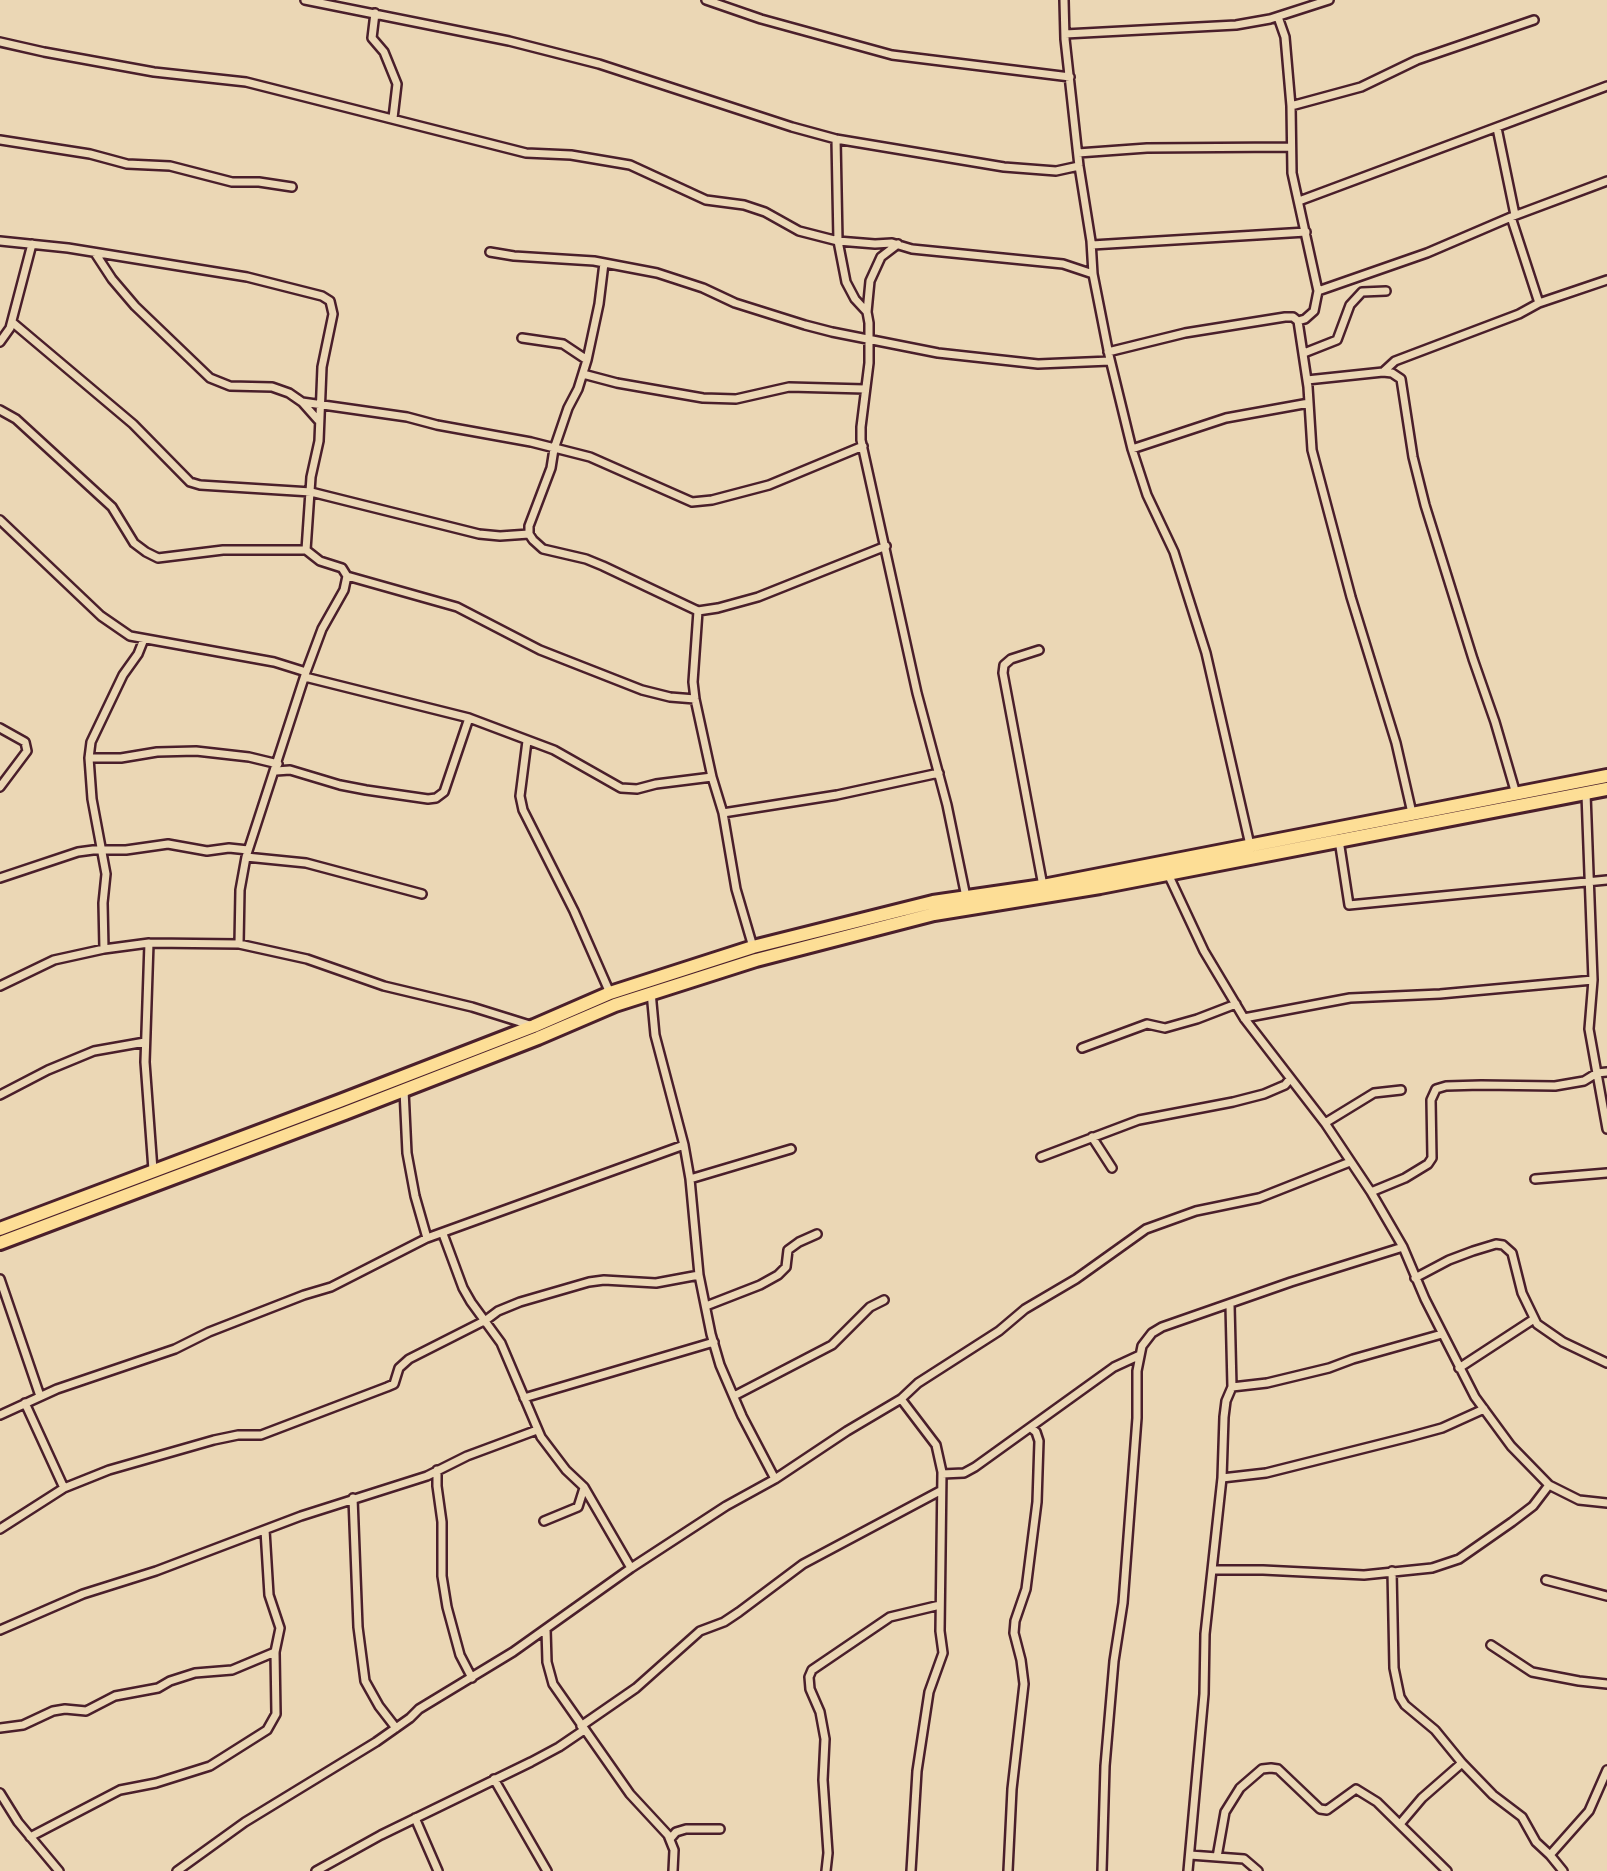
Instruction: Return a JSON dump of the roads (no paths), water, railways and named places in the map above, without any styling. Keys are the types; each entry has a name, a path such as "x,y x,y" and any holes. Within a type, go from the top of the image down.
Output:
{"highway":[{"path":"0,1229 341,1101 534,1026 610,993 753,947 933,902 1043,886 1607,776"},
{"path":"0,1243 651,992 756,960 934,914 1045,897 1607,789"}],"street":[{"path":"305,0 509,41 599,64 836,139 1004,167 1056,171 1079,166"},
{"path":"706,0 793,28 892,55 1069,77"},
{"path":"1064,0 1079,166 1092,245 1093,274 1108,352 1132,449 1147,495 1174,552 1206,653 1250,845"},
{"path":"1065,34 1236,24 1278,17 1329,0"},
{"path":"375,13 372,37 384,52 397,84 393,118"},
{"path":"1278,17 1285,37 1291,106 1292,173 1318,290 1314,311 1298,321"},
{"path":"1291,106 1361,88 1417,60 1534,20"},
{"path":"0,42 154,72 246,82 526,153 571,155 630,165 706,200 744,205 765,212 799,231 838,241 898,244 912,249 1063,264 1093,274"},
{"path":"1300,201 1607,86"},
{"path":"1497,128 1513,216 1539,303"},
{"path":"0,139 90,154 127,164 170,166 232,182 260,182 292,187"},
{"path":"836,139 838,241 846,282 855,299 867,312"},
{"path":"1078,153 1147,148 1291,147"},
{"path":"1318,290 1427,253 1513,216 1607,181"},
{"path":"1092,245 1306,232"},
{"path":"0,241 95,253 247,278 322,296 330,301 333,314 322,367 319,441 311,477 306,550"},
{"path":"0,342 12,322 32,244"},
{"path":"898,244 881,257 870,281 867,312 870,323 869,340 861,427 917,693 939,773 966,897"},
{"path":"490,252 604,263 657,273 703,288 735,303 823,330 938,353 1038,364 1110,360"},
{"path":"95,253 135,306 211,378 230,386 272,387 289,393 302,402 318,420"},
{"path":"529,534 531,519 551,468 554,449 587,360 599,304 604,263"},
{"path":"1384,372 1395,361 1519,314 1539,303 1607,280"},
{"path":"1304,353 1337,341 1350,305 1362,292 1387,291"},
{"path":"1108,352 1185,333 1285,317 1293,317 1298,321 1310,403 1311,441 1319,478 1351,597 1396,743 1412,813"},
{"path":"12,322 133,425 190,482 200,485 311,492 479,534 529,534"},
{"path":"522,338 563,344 587,360"},
{"path":"1307,380 1384,372 1392,373 1401,379 1413,457 1425,505 1468,646 1503,744 1516,793"},
{"path":"583,374 617,383 703,398 737,399 789,387 865,389"},
{"path":"302,402 407,417 590,457 680,498 701,502 769,485 863,446"},
{"path":"1132,449 1226,418 1310,403"},
{"path":"0,410 16,419 112,506 134,543 158,558 223,550 306,550 320,561 342,568 347,576 457,607 540,650 642,690 670,697 695,698"},
{"path":"0,520 70,589 109,623 130,636 274,662 306,674 469,718 566,755 624,789 712,777"},
{"path":"529,534 543,549 586,559 698,611 758,597 886,546"},
{"path":"239,944 240,890 247,854 322,629 344,590 347,576"},
{"path":"698,611 693,682 695,698 712,777 723,813 736,889 753,947"},
{"path":"104,949 106,874 94,811 89,758 91,742 123,675 138,654 144,639"},
{"path":"1039,650 1011,659 1004,665 1003,673 1043,886"},
{"path":"89,758 196,751 249,757 340,785 428,799 436,798 444,792 469,718"},
{"path":"0,728 25,742 27,751 0,787"},
{"path":"527,741 520,796 523,810 610,993"},
{"path":"723,813 838,795 939,773"},
{"path":"1586,794 1592,980 1589,1029 1607,1129"},
{"path":"1339,840 1349,905 1607,880"},
{"path":"0,878 78,852 126,850 169,844 207,851 229,848 247,854 306,863 422,894"},
{"path":"1168,874 1204,951 1244,1018 1325,1124 1371,1192 1403,1247 1415,1278 1459,1368 1484,1409 1511,1446 1549,1485 1578,1500 1607,1503"},
{"path":"149,943 145,1042 153,1170"},
{"path":"0,986 54,960 104,949 149,943 239,944 307,959 384,986 472,1007 534,1026"},
{"path":"1244,1018 1349,998 1440,994 1592,980"},
{"path":"651,992 655,1035 684,1144 699,1275 714,1342 720,1365 775,1479"},
{"path":"1082,1048 1150,1023 1165,1028 1236,1004"},
{"path":"0,1095 48,1070 94,1051 145,1042"},
{"path":"1371,1192 1405,1178 1429,1164 1432,1158 1431,1100 1436,1090 1446,1086 1556,1086 1584,1081 1597,1073 1607,1072"},
{"path":"1041,1157 1139,1120 1264,1094 1285,1085 1290,1079"},
{"path":"404,1089 407,1153 427,1238"},
{"path":"1325,1124 1374,1093 1401,1090"},
{"path":"1092,1137 1112,1168"},
{"path":"0,1415 40,1396 175,1349 209,1332 303,1295 331,1287 427,1238 684,1144"},
{"path":"690,1179 791,1149"},
{"path":"177,1871 245,1822 396,1728 419,1709 472,1678 726,1506 775,1479 901,1399 927,1377 999,1331 1017,1315 1076,1279 1146,1228 1196,1211 1259,1198 1350,1162"},
{"path":"1535,1179 1607,1173"},
{"path":"443,1234 463,1288 500,1343 537,1430 548,1449 584,1487 631,1568"},
{"path":"706,1306 778,1275 786,1266 788,1250 817,1234"},
{"path":"1415,1278 1449,1260 1496,1244 1503,1245 1512,1253 1522,1293 1534,1319 1545,1331 1563,1342 1607,1363"},
{"path":"1102,1871 1105,1766 1114,1661 1124,1590 1137,1418 1137,1371 1145,1341 1161,1327 1403,1247"},
{"path":"0,1530 64,1488 145,1459 214,1440 238,1435 261,1435 394,1384 400,1368 409,1359 520,1302 574,1285 604,1280 656,1283 699,1275"},
{"path":"0,1279 40,1396"},
{"path":"734,1396 832,1345 870,1307 884,1300"},
{"path":"1188,1871 1204,1694 1205,1634 1222,1478 1224,1417 1226,1401 1232,1387 1230,1305"},
{"path":"1459,1368 1534,1319"},
{"path":"1232,1387 1267,1383 1329,1368 1442,1334"},
{"path":"524,1398 714,1342"},
{"path":"942,1474 964,1473 1114,1367 1140,1355"},
{"path":"901,1399 936,1445 942,1474 940,1605 943,1653 928,1701 915,1790 911,1871"},
{"path":"25,1403 64,1488"},
{"path":"1222,1478 1266,1473 1409,1437 1442,1428 1484,1409"},
{"path":"1008,1871 1012,1788 1024,1684 1014,1621 1026,1589 1037,1502 1039,1441 1036,1432 1031,1428"},
{"path":"0,1630 83,1594 156,1571 353,1498 427,1476 537,1430"},
{"path":"437,1470 442,1522 442,1576 447,1606 460,1655 472,1678"},
{"path":"1212,1570 1364,1575 1432,1568 1459,1559 1533,1506 1549,1485"},
{"path":"544,1521 578,1507 584,1487"},
{"path":"316,1871 415,1818 559,1747 636,1688 700,1631 724,1622 803,1564 940,1491"},
{"path":"353,1498 358,1627 365,1681 396,1728"},
{"path":"30,1837 120,1790 156,1783 210,1766 262,1734 272,1722 276,1713 275,1652 280,1628 268,1595 265,1530"},
{"path":"1392,1571 1394,1668 1399,1697 1435,1730 1493,1795 1521,1817 1536,1842 1563,1871"},
{"path":"1546,1580 1607,1596"},
{"path":"826,1871 828,1853 823,1780 825,1739 820,1712 810,1689 809,1677 812,1670 890,1616 940,1605"},
{"path":"546,1629 547,1662 553,1684 630,1794 670,1839 674,1850 673,1871"},
{"path":"1490,1645 1532,1672 1607,1684"},
{"path":"0,1728 23,1725 53,1711 65,1709 86,1712 115,1696 158,1688 195,1673 232,1670 275,1652"},
{"path":"1400,1824 1422,1798 1462,1763"},
{"path":"1217,1857 1225,1812 1240,1788 1262,1769 1278,1769 1320,1809 1327,1810 1356,1789 1377,1802 1447,1871"},
{"path":"1550,1855 1589,1811 1607,1770"},
{"path":"494,1779 548,1871"},
{"path":"0,1793 30,1837 59,1871"},
{"path":"0,1811 7,1804"},
{"path":"415,1818 438,1871"},
{"path":"670,1839 677,1832 686,1829 720,1829"},
{"path":"1190,1855 1244,1859 1258,1871"}]}
